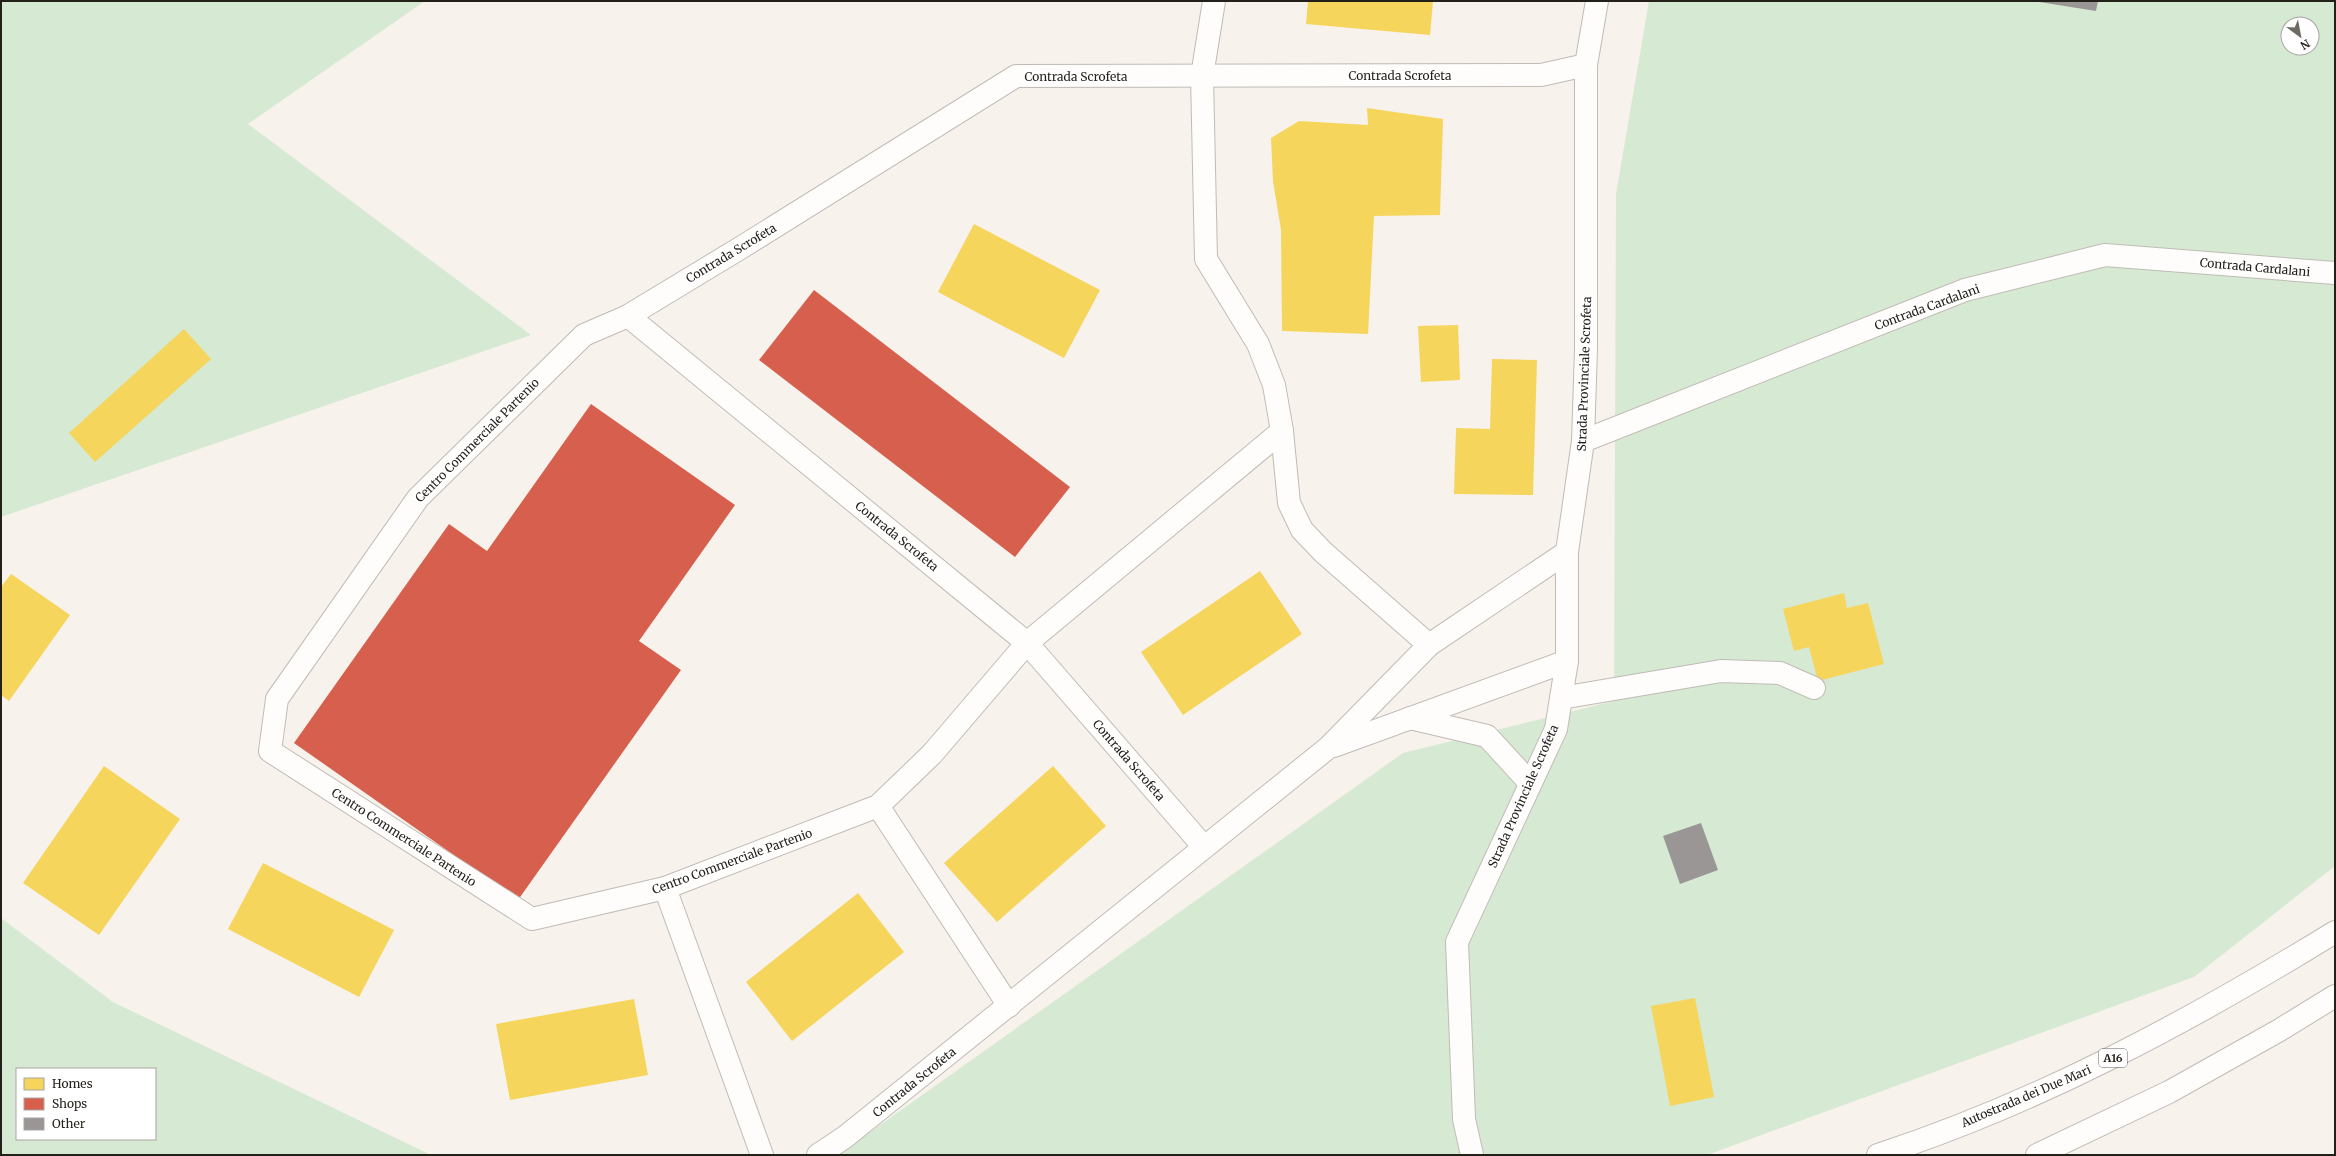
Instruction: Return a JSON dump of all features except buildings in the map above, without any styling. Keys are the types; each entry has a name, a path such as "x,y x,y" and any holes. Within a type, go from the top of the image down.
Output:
{"main road":[{"path":"1214,1 1202,76 1206,259 1258,344 1274,385 1282,431 1290,503 1302,530 1323,552 1429,645"},
{"name":"Strada Provinciale Scrofeta","path":"1472,1155 1464,1119 1457,942 1556,729 1567,661 1566,552 1584,441 1586,349 1586,64 1597,1"},
{"name":"Contrada Scrofeta","path":"1204,847 1027,643 628,316 1016,76 1541,75 1586,64"},
{"name":"Contrada Cardalani","path":"1584,441 1965,290 2105,255 2335,273"},
{"name":"Centro Commerciale Partenio","path":"628,316 584,335 418,498 277,699 270,751 532,919 666,888 878,806 932,754 1027,643 1282,431"},
{"path":"1329,747 1429,645 1566,552"},
{"path":"1329,747 1567,661"},
{"path":"1561,698 1721,671 1780,673 1814,688"},
{"path":"1410,718 1488,736 1530,783"},
{"name":"Contrada Scrofeta","path":"818,1155 845,1138 1329,747"},
{"path":"878,806 1008,1006"},
{"path":"666,888 762,1155"},
{"name":"Autostrada dei Due Mari","path":"1878,1155 1917,1142 2034,1096 2143,1044 2253,982 2335,932"},
{"path":"2037,1155 2169,1092 2278,1031 2335,996"}],"green space":[{"path":"1,1 425,1 248,124 531,335 1,517"},
{"path":"1649,1 2335,1 2335,866 2194,977 1707,1155 838,1155 1403,753 1614,701 1616,194"},
{"path":"1,918 113,1002 431,1155 1,1155"}]}
